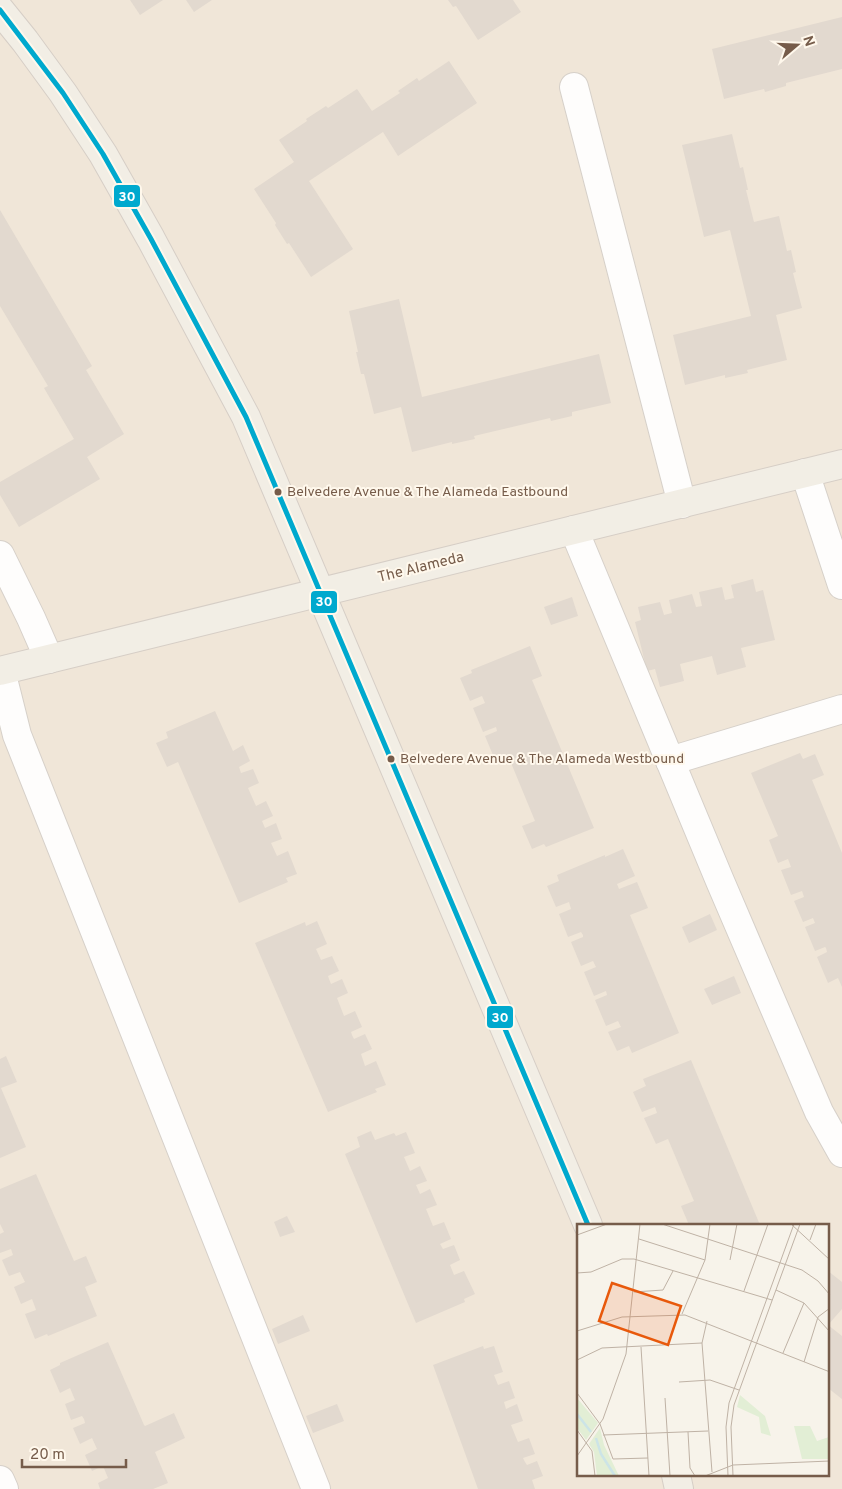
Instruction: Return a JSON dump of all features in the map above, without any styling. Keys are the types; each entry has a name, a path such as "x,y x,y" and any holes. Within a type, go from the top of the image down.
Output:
{"main road":[{"path":"0,10 57,86 98,147 151,239 246,417 588,1224"},
{"name":"The Alameda","path":"0,671 842,464"},
{"path":"676,1476 679,1489"}],"street":[{"path":"574,87 682,504"},
{"path":"805,474 842,585"},
{"path":"574,530 819,1112 842,1153"},
{"path":"0,555 49,659"},
{"path":"0,671 17,734 316,1489"},
{"path":"670,761 842,709"},
{"path":"0,1480 4,1489"}],"shaded area":[{"path":"0,0 842,0 842,1489 0,1489"}],"building":[{"path":"130,0 163,0 140,15"},
{"path":"186,0 212,0 194,12"},
{"path":"448,0 513,0 521,12 478,40 456,6 453,7"},
{"path":"842,17 842,69 786,83 786,86 765,92 764,89 724,99 712,49"},
{"path":"449,61 477,103 398,156 383,132 309,181 353,249 311,277 289,243 287,244 254,189 294,162 279,140 307,121 306,119 326,106 328,108 357,89 372,111 400,93 398,91 417,78 419,81"},
{"path":"732,134 740,168 743,167 748,190 746,190 754,222 779,216 787,251 791,250 796,272 793,273 802,308 776,315 787,360 747,370 748,373 725,378 725,375 685,385 673,335 751,316 730,230 704,237 682,145"},
{"path":"0,210 92,366 86,370 124,434 87,457 100,479 19,527 0,495 0,482 74,439 44,388 48,386 0,306"},
{"path":"399,299 422,397 599,354 611,403 572,412 572,416 551,421 550,418 474,436 475,439 452,444 452,442 412,452 401,407 374,414 364,374 361,374 349,311"},
{"path":"753,579 756,592 763,590 775,640 741,648 746,667 717,675 712,656 680,664 684,681 660,687 655,669 647,671 635,622 641,620 638,607 660,602 664,615 672,613 669,600 692,594 696,607 702,606 699,592 722,587 725,600 734,598 731,585"},
{"path":"572,597 578,616 551,625 544,607"},
{"path":"530,646 542,676 532,680 594,828 546,847 544,844 532,849 522,826 535,821 509,758 507,755 495,760 485,736 497,731 496,727 483,732 473,708 485,703 482,696 470,701 460,678 472,673 471,670"},
{"path":"215,711 233,751 243,745 250,761 239,767 241,773 253,769 259,783 248,788 256,806 266,801 273,816 262,821 265,828 276,823 282,839 271,843 277,856 288,851 297,874 286,878 288,882 239,903 178,762 167,767 156,743 168,738 166,732"},
{"path":"800,753 803,759 815,754 824,775 812,780 842,853 842,987 838,978 828,983 817,957 827,952 826,948 815,951 805,927 815,923 813,918 803,922 794,901 804,897 802,891 791,895 781,870 791,867 788,859 778,863 769,840 778,836 751,773"},
{"path":"623,849 635,876 617,884 619,889 637,882 648,908 630,915 679,1033 632,1053 629,1046 617,1051 608,1032 621,1027 618,1021 606,1026 595,1000 607,995 606,991 594,996 584,972 596,967 593,961 581,966 571,942 583,937 583,935 581,932 568,937 559,914 571,909 569,902 556,907 547,886 559,881 557,875"},
{"path":"710,914 717,930 689,943 682,927"},
{"path":"317,921 327,944 316,949 321,960 332,956 339,971 328,976 331,984 342,979 348,993 337,998 344,1016 355,1011 362,1027 351,1032 352,1035 354,1039 365,1034 372,1049 361,1054 365,1066 376,1061 386,1085 375,1089 377,1092 328,1112 255,943 305,922 306,926"},
{"path":"734,976 741,993 712,1005 704,989"},
{"path":"6,1056 17,1082 1,1088 26,1147 0,1158 0,1059"},
{"path":"691,1060 760,1224 689,1224 681,1206 694,1201 668,1139 656,1144 644,1118 657,1113 655,1107 642,1112 633,1092 646,1086 643,1079"},
{"path":"371,1131 375,1140 394,1133 396,1136 406,1132 415,1153 404,1157 410,1171 420,1166 427,1181 416,1185 420,1194 430,1189 437,1205 426,1209 433,1226 444,1222 451,1239 440,1244 443,1249 454,1245 460,1260 450,1265 454,1275 464,1271 475,1294 464,1299 465,1302 416,1323 345,1154 360,1147 357,1137"},
{"path":"36,1174 74,1261 86,1256 97,1282 85,1287 97,1316 48,1336 47,1334 35,1339 25,1314 36,1310 32,1299 21,1304 14,1287 25,1282 20,1272 9,1276 2,1260 13,1255 11,1249 0,1253 0,1234 4,1232 0,1224 0,1189"},
{"path":"287,1216 295,1232 280,1237 274,1222"},
{"path":"830,1273 842,1282 842,1309 830,1323"},
{"path":"303,1315 310,1331 278,1344 272,1329"},
{"path":"830,1327 842,1336 842,1399 830,1390"},
{"path":"108,1342 144,1425 174,1413 185,1438 155,1452 168,1483 153,1489 100,1489 98,1483 108,1478 103,1466 92,1471 85,1455 97,1449 92,1438 80,1444 73,1428 85,1423 84,1419 82,1416 71,1420 65,1404 75,1400 70,1388 60,1393 50,1370 60,1365 60,1363"},
{"path":"483,1346 484,1349 494,1346 503,1372 494,1375 498,1385 509,1381 515,1398 504,1402 506,1409 517,1404 523,1421 511,1425 518,1442 529,1438 535,1454 523,1458 527,1465 537,1461 543,1476 532,1480 535,1489 478,1489 433,1365"},
{"path":"337,1404 344,1421 313,1433 306,1416"}],"transit line":[{"name":"30","path":"0,10 63,93 103,154 151,239 246,417 588,1224"}],"place":[{"name":"Belvedere Avenue & The Alameda Eastbound","path":"278,492"},
{"name":"Belvedere Avenue & The Alameda Westbound","path":"391,759"}]}
